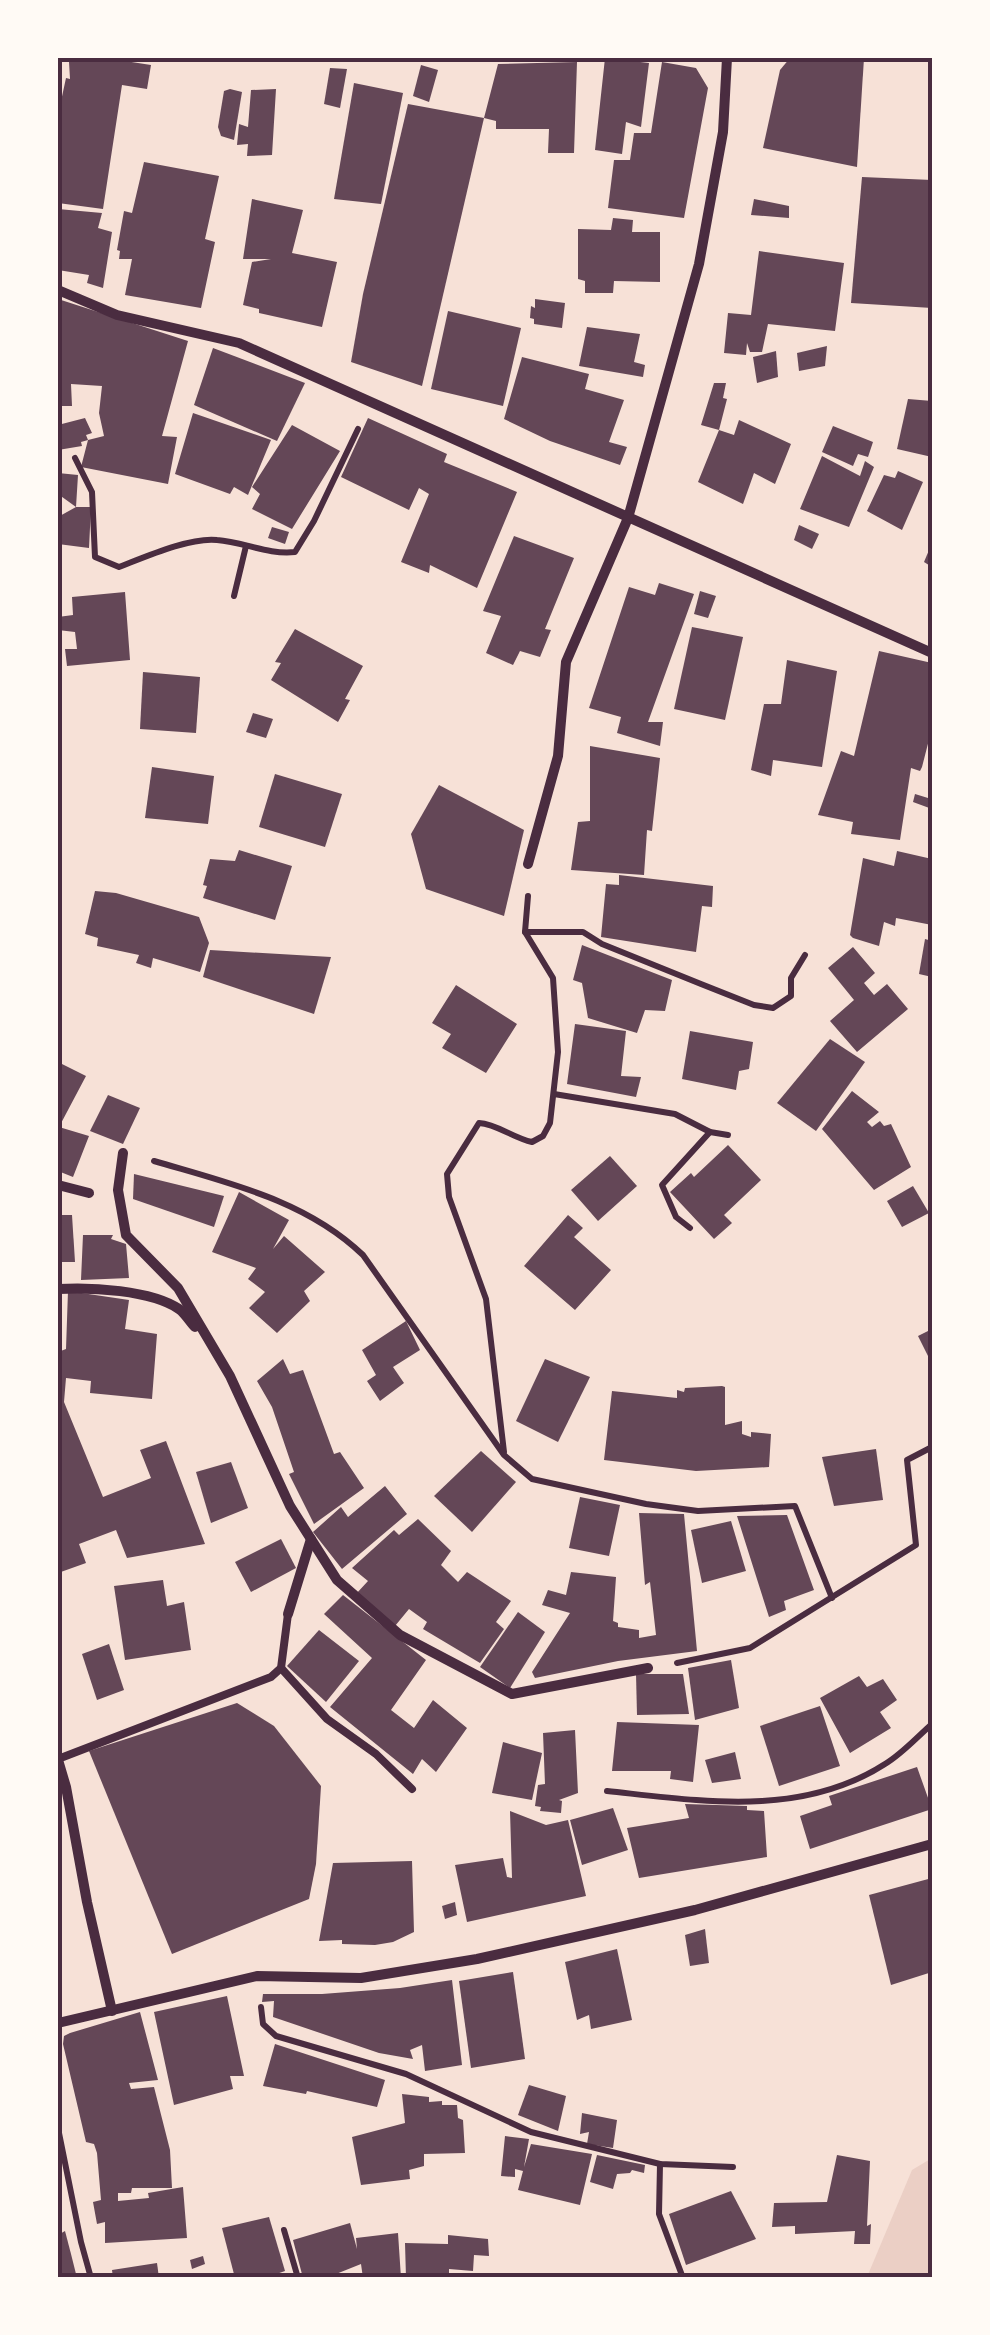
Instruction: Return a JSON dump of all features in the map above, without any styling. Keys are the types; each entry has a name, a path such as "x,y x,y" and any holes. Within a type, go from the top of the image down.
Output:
{"street":[{"path":"528,864 558,756 566,662 628,518 699,264 723,132 727,58"},
{"path":"58,290 117,315 239,343 932,653"},
{"path":"123,1153 118,1190 126,1236 178,1288 235,1386 290,1506 337,1580 400,1635 512,1694 648,1668"},
{"path":"58,1185 89,1193"},
{"path":"58,1289 116,1290 178,1308 212,1346"},
{"path":"288,1614 311,1539"},
{"path":"58,1759 112,2011"},
{"path":"58,2023 258,1976 361,1978 476,1959 695,1910 932,1844"}],"lane":[{"path":"58,1759 271,1677 281,1668 288,1614"},
{"path":"281,1668 327,1718 376,1754 412,1789"}],"path":[{"path":"74,458 92,492 95,557 119,567 160,551 213,539 279,553 295,552 344,462 370,400"},
{"path":"234,596 246,546"},
{"path":"504,1455 486,1299 449,1196 447,1174 478,1123 532,1142 542,1136 550,1122 558,1052 553,978 525,932 583,932 602,944 702,984 774,1008 791,996 791,978 805,955"},
{"path":"554,1094 675,1114 710,1132 728,1135"},
{"path":"690,1228 676,1217 662,1185 710,1132"},
{"path":"123,1153 285,1203 341,1234 363,1254 504,1455 532,1478 646,1504 698,1510 795,1506 832,1598"},
{"path":"648,1668 750,1648 916,1546 908,1460 932,1447"},
{"path":"607,1792 710,1802 799,1800 852,1783 888,1763 932,1724"},
{"path":"258,1976 263,2024 276,2036 406,2074 531,2132 660,2164 732,2166"},
{"path":"58,2128 80,2242 91,2278"},
{"path":"660,2164 659,2214 684,2278"},
{"path":"284,2230 298,2278"}],"shaded area":[{"path":"932,2158 932,2277 867,2277 912,2170"}],"building":[{"path":"605,58 649,63 641,127 626,122 622,154 595,150"},
{"path":"790,58 864,58 857,167 763,148 780,70"},
{"path":"125,61 151,65 147,89 122,85 103,209 58,203 58,115 66,78 70,79 69,62"},
{"path":"577,62 574,153 548,153 549,129 496,129 496,121 484,118 498,64"},
{"path":"662,62 696,68 708,88 684,218 608,208 614,160 630,160 634,133 651,133"},
{"path":"421,65 438,70 429,102 413,96"},
{"path":"330,68 347,69 340,108 324,104"},
{"path":"354,83 403,93 381,204 334,199"},
{"path":"276,89 272,155 247,156 248,144 237,145 239,124 248,127 251,90"},
{"path":"224,91 242,92 234,140 221,136 218,127"},
{"path":"408,104 484,118 422,386 351,362"},
{"path":"144,162 219,176 205,239 215,242 201,308 125,295 132,259 119,259 117,250 124,211 132,213"},
{"path":"862,177 932,180 932,308 851,303"},
{"path":"252,199 303,210 292,253 337,262 322,327 259,313 259,309 243,305 252,262 271,259 243,259"},
{"path":"754,199 789,206 789,218 751,215"},
{"path":"58,209 102,213 98,228 112,232 103,288 87,283 89,275 58,270"},
{"path":"613,218 633,220 632,232 660,232 660,282 614,281 613,293 585,293 585,281 578,279 578,229 611,230"},
{"path":"759,251 844,263 835,331 768,324 762,352 750,352 747,343 746,355 724,353 728,313 751,315"},
{"path":"58,299 188,341 162,436 177,437 168,484 81,467 88,440 104,436 99,413 102,386 71,384 72,406 58,406"},
{"path":"535,299 565,303 562,328 534,324 530,318"},
{"path":"448,311 521,328 503,406 431,389"},
{"path":"587,327 640,334 634,362 645,365 643,377 579,366"},
{"path":"827,346 825,366 799,371 797,353"},
{"path":"213,348 305,383 277,441 194,405"},
{"path":"776,351 778,377 757,383 753,357"},
{"path":"522,357 589,374 585,389 624,400 609,442 627,447 620,465 550,441 504,419"},
{"path":"714,383 726,383 723,398 727,399 719,430 701,425"},
{"path":"908,399 932,401 932,457 897,449"},
{"path":"193,413 271,440 248,495 234,487 230,494 175,474"},
{"path":"85,418 92,433 86,435 88,440 81,442 82,446 58,450 58,425"},
{"path":"368,418 447,454 444,462 517,492 477,588 430,565 429,573 401,562 429,494 419,488 409,510 341,477"},
{"path":"739,420 791,444 775,484 754,473 743,504 698,482 719,430 734,435"},
{"path":"292,425 340,451 292,529 252,509 260,494 252,487"},
{"path":"833,426 873,442 868,457 858,454 853,466 822,452"},
{"path":"822,456 860,476 865,461 874,467 849,527 800,509"},
{"path":"898,471 923,482 902,530 867,511 884,475 895,478"},
{"path":"58,473 78,475 76,507 58,494"},
{"path":"76,507 91,507 89,548 58,544 58,517"},
{"path":"799,525 819,534 812,549 794,540"},
{"path":"272,527 289,532 285,544 268,538"},
{"path":"514,536 574,558 545,629 551,630 540,657 520,651 513,665 486,653 501,616 483,611"},
{"path":"932,543 932,567 924,562"},
{"path":"659,583 694,594 648,722 663,722 660,746 617,733 621,717 589,708 629,587 655,595"},
{"path":"700,591 716,596 708,618 694,614"},
{"path":"125,592 130,660 67,666 65,649 77,649 75,632 58,630 58,617 73,615 72,597"},
{"path":"692,627 743,637 725,720 674,709"},
{"path":"295,629 363,666 338,722 271,680 281,663 275,662"},
{"path":"879,651 932,663 932,728 920,771 911,768 900,840 851,834 853,822 818,815 841,751 854,756"},
{"path":"787,660 837,671 822,767 773,760 771,776 751,770 764,704 781,704"},
{"path":"143,672 200,677 196,733 140,729"},
{"path":"253,713 273,719 266,738 246,732"},
{"path":"590,746 660,758 652,831 647,830 644,875 571,870 578,822 590,821"},
{"path":"152,767 214,776 208,824 145,818"},
{"path":"275,774 342,794 325,847 259,827"},
{"path":"439,785 524,830 504,916 426,889 411,834"},
{"path":"931,785 932,809 913,802 915,794 928,798"},
{"path":"239,850 292,866 275,920 203,898 210,859 235,861"},
{"path":"897,851 932,859 932,925 896,918 895,926 884,922 879,946 853,938 850,935 863,858 894,866"},
{"path":"619,875 713,886 712,907 702,906 696,952 601,937 606,884 619,885"},
{"path":"95,891 116,893 199,917 209,943 200,972 153,958 151,968 136,963 139,955 97,946 98,938 85,934"},
{"path":"925,939 932,941 932,977 919,974"},
{"path":"582,945 672,980 665,1011 645,1010 637,1033 588,1018 582,983 573,980"},
{"path":"853,947 875,973 864,983 874,995 887,984 908,1009 857,1052 830,1021 854,1000 828,968"},
{"path":"210,950 331,957 314,1014 203,977"},
{"path":"456,985 517,1024 486,1073 442,1048 451,1034 432,1023"},
{"path":"575,1024 626,1031 621,1076 641,1077 636,1097 567,1084"},
{"path":"690,1031 753,1042 749,1069 739,1071 736,1090 682,1079"},
{"path":"830,1039 865,1062 816,1131 777,1103"},
{"path":"58,1062 86,1076 59,1127 89,1136 73,1177 58,1171"},
{"path":"852,1091 879,1112 867,1122 872,1127 880,1121 884,1126 891,1124 911,1167 874,1190 822,1129"},
{"path":"108,1095 140,1108 123,1144 90,1131"},
{"path":"728,1145 761,1180 724,1215 732,1223 714,1239 670,1192 691,1173 694,1177"},
{"path":"610,1156 637,1186 598,1221 571,1190"},
{"path":"134,1174 224,1196 214,1227 133,1199"},
{"path":"913,1186 929,1213 902,1227 887,1201"},
{"path":"239,1192 289,1220 273,1249 284,1236 325,1272 304,1291 310,1301 277,1333 249,1308 265,1292 248,1279 256,1268 212,1252"},
{"path":"58,1215 72,1215 75,1262 58,1262"},
{"path":"568,1215 583,1228 574,1237 611,1270 575,1310 524,1266"},
{"path":"83,1235 113,1235 111,1239 126,1244 129,1278 81,1280"},
{"path":"68,1291 129,1300 125,1329 157,1334 152,1399 90,1393 91,1381 66,1378 64,1402 103,1497 151,1478 140,1450 166,1441 205,1544 127,1558 116,1530 79,1544 86,1563 58,1573 58,1352 66,1349"},
{"path":"406,1321 420,1350 393,1367 404,1383 380,1401 367,1381 376,1375 362,1350"},
{"path":"932,1329 932,1364 918,1336"},
{"path":"283,1359 290,1374 303,1370 334,1454 340,1452 364,1488 314,1524 289,1474 294,1472 272,1407 257,1381"},
{"path":"545,1359 590,1377 558,1442 516,1421"},
{"path":"722,1386 725,1425 742,1421 742,1434 771,1434 769,1467 696,1471 604,1460 612,1391 677,1398 677,1390"},
{"path":"876,1449 883,1500 834,1506 822,1457"},
{"path":"481,1451 516,1482 472,1532 434,1496"},
{"path":"231,1462 248,1508 211,1523 196,1472"},
{"path":"385,1486 407,1514 342,1569 313,1532 341,1507 348,1517"},
{"path":"580,1497 620,1505 609,1556 569,1548"},
{"path":"639,1513 684,1514 697,1651 618,1661 535,1678 532,1672 570,1613 542,1605 548,1590 566,1595 571,1572 616,1577 613,1621 618,1627 639,1630 639,1638 656,1635 650,1582 645,1585"},
{"path":"787,1515 814,1590 784,1601 786,1610 769,1617 737,1516"},
{"path":"418,1519 451,1551 441,1565 458,1582 467,1572 511,1601 496,1622 504,1629 480,1663 423,1629 427,1622 409,1609 395,1626 356,1594 368,1581 352,1568 394,1530 399,1535"},
{"path":"731,1521 746,1571 702,1583 691,1530"},
{"path":"281,1539 296,1568 251,1592 235,1562"},
{"path":"163,1580 167,1606 184,1602 191,1650 125,1660 114,1586"},
{"path":"343,1595 426,1660 391,1710 414,1728 433,1700 467,1728 436,1772 422,1759 413,1774 330,1707 372,1658 324,1614"},
{"path":"518,1612 545,1632 510,1688 480,1667"},
{"path":"319,1630 359,1661 326,1702 287,1666"},
{"path":"109,1644 124,1690 97,1700 82,1654"},
{"path":"731,1660 739,1708 695,1720 688,1668"},
{"path":"636,1674 683,1674 689,1714 637,1715"},
{"path":"859,1676 867,1687 883,1679 897,1700 880,1712 891,1728 850,1753 820,1698"},
{"path":"237,1703 274,1726 321,1786 316,1864 309,1899 172,1954 89,1751"},
{"path":"820,1706 840,1766 779,1786 760,1726"},
{"path":"617,1722 699,1725 693,1782 670,1779 671,1771 612,1771"},
{"path":"575,1730 578,1793 559,1800 561,1813 540,1811 541,1807 535,1806 538,1785 545,1784 543,1733"},
{"path":"503,1742 542,1753 532,1800 492,1793"},
{"path":"735,1752 741,1779 712,1783 705,1760"},
{"path":"917,1767 932,1809 810,1849 800,1816 832,1805 829,1796"},
{"path":"685,1804 747,1806 747,1810 764,1811 767,1857 639,1878 627,1828 689,1818"},
{"path":"613,1808 628,1850 582,1865 570,1820"},
{"path":"510,1811 546,1825 568,1820 586,1896 467,1922 455,1865 503,1858 507,1877 512,1878"},
{"path":"412,1861 414,1932 375,1945 319,1941 333,1863"},
{"path":"932,1878 932,1972 891,1985 869,1895"},
{"path":"455,1902 457,1915 445,1919 442,1906"},
{"path":"705,1929 709,1963 690,1966 685,1935"},
{"path":"617,1949 632,2020 591,2029 589,2015 577,2020 565,1962"},
{"path":"513,1972 525,2059 471,2068 459,1981"},
{"path":"452,1980 462,2065 425,2071 422,2045 410,2050 413,2059 379,2053 273,2017 274,2001 262,2002 263,1994 322,1994"},
{"path":"227,1996 244,2076 230,2076 233,2089 174,2105 154,2012"},
{"path":"140,2012 158,2080 129,2083 131,2089 154,2087 170,2150 172,2188 132,2188 131,2193 118,2193 118,2201 149,2198 148,2193 183,2187 187,2238 105,2243 105,2222 97,2224 93,2202 101,2200 97,2153 94,2144 86,2142 64,2036"},
{"path":"275,2044 385,2080 377,2107 307,2091 306,2094 263,2086"},
{"path":"529,2085 566,2096 558,2131 518,2115"},
{"path":"402,2094 457,2105 458,2118 463,2120 465,2153 424,2154 424,2166 409,2170 410,2179 361,2185 352,2137 405,2123"},
{"path":"582,2113 617,2120 613,2148 587,2144 589,2132 580,2134"},
{"path":"505,2136 529,2139 524,2167 531,2144 592,2154 580,2205 518,2190 523,2171 515,2169 515,2177 501,2176"},
{"path":"597,2155 645,2165 644,2173 632,2170 617,2174 613,2189 590,2182"},
{"path":"837,2155 870,2161 870,2244 854,2244 855,2231 795,2234 795,2226 772,2227 774,2203 827,2202"},
{"path":"731,2191 756,2239 686,2265 669,2214"},
{"path":"269,2217 285,2271 265,2278 235,2278 222,2228"},
{"path":"350,2223 357,2249 356,2238 398,2233 401,2278 363,2278 361,2264 326,2278 303,2278 293,2240"},
{"path":"65,2231 77,2278 58,2278 58,2235"},
{"path":"448,2235 488,2239 489,2256 474,2255 473,2271 449,2269 449,2278 406,2278 405,2243 448,2244"},
{"path":"203,2256 205,2264 192,2269 190,2260"},
{"path":"157,2263 159,2278 113,2278 112,2270"}]}
